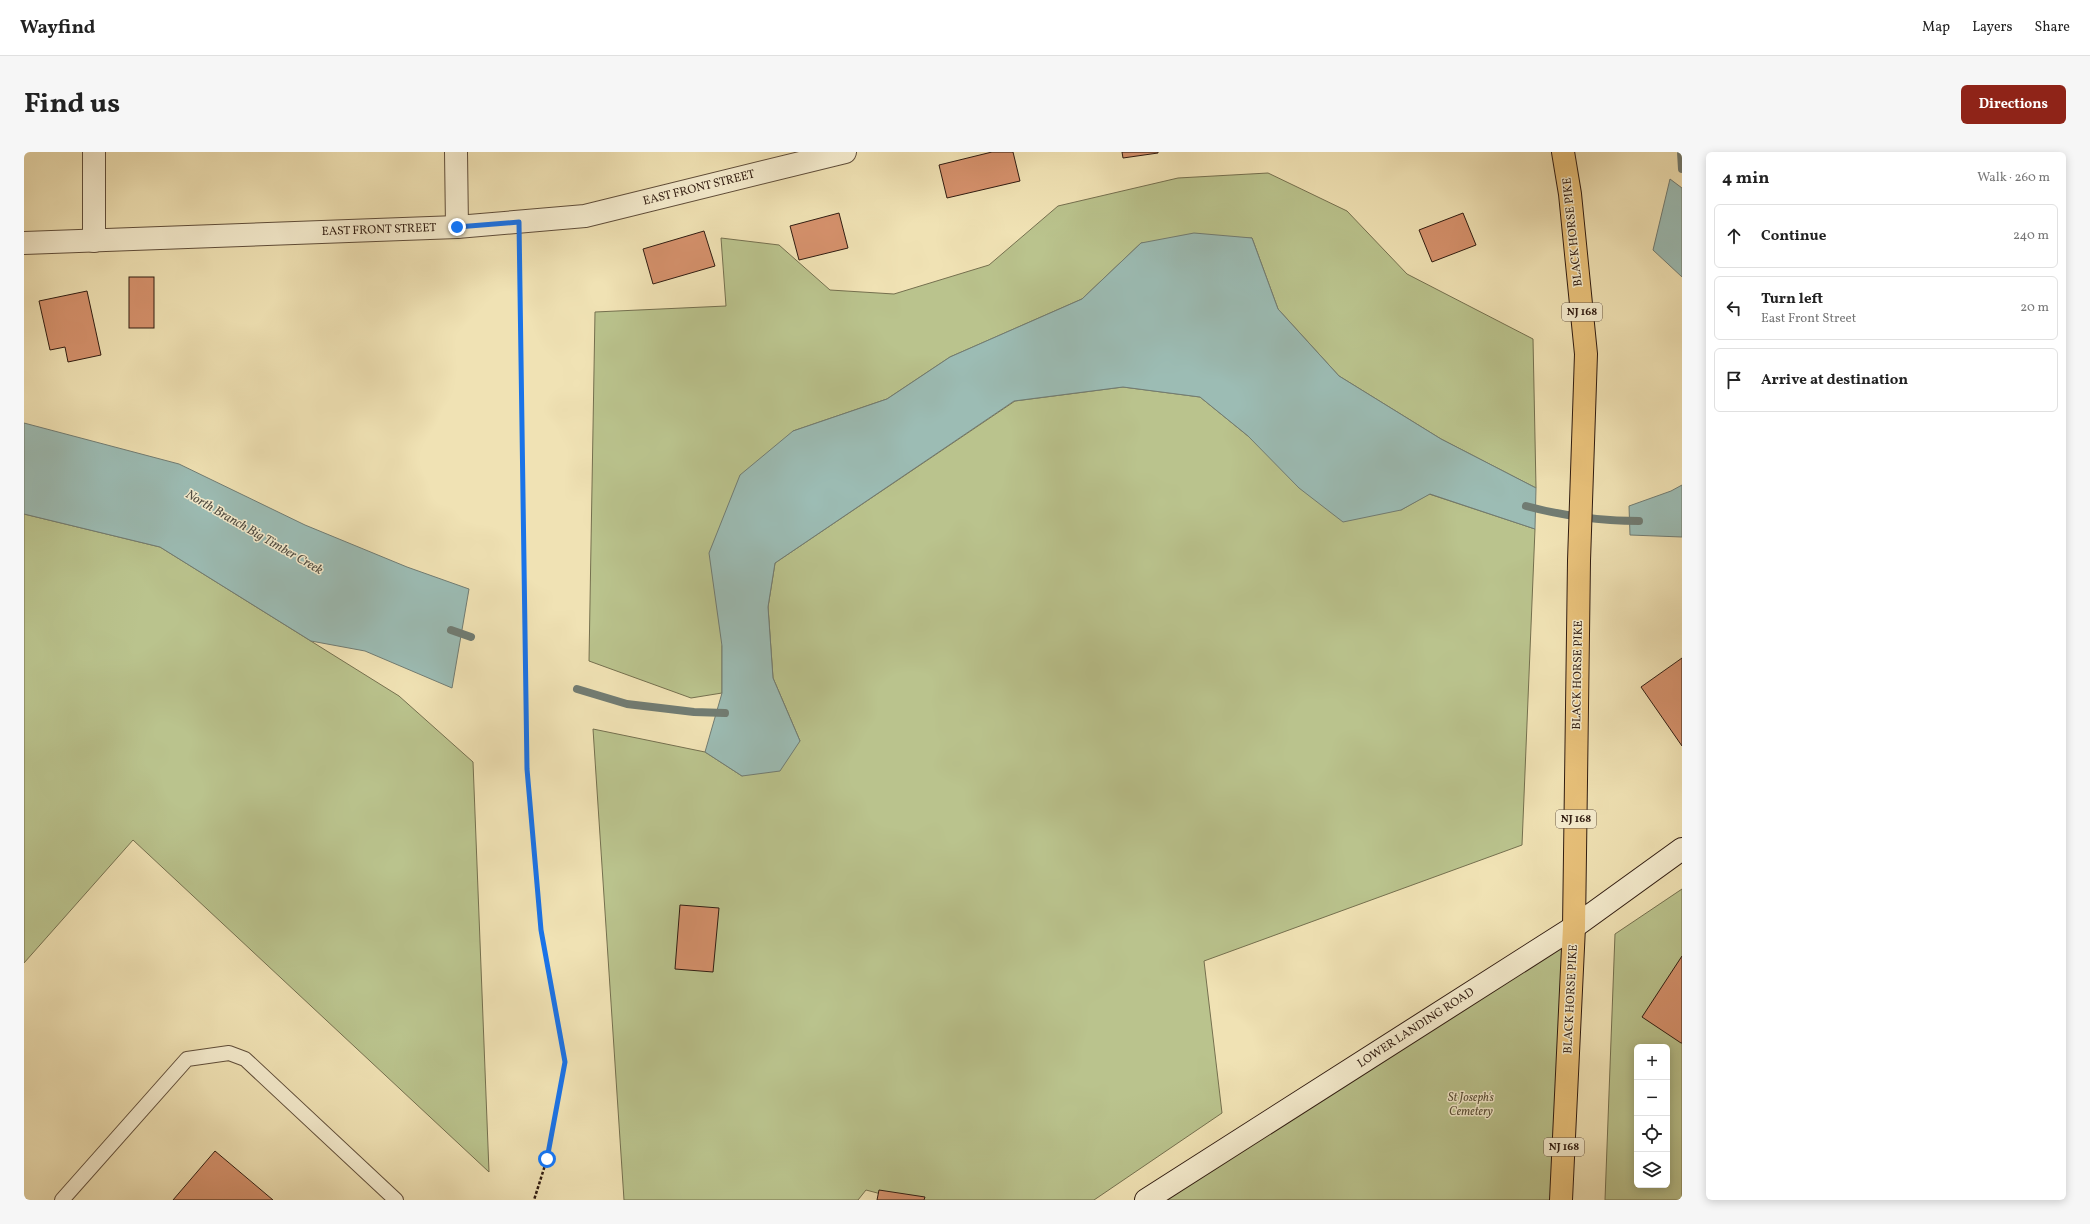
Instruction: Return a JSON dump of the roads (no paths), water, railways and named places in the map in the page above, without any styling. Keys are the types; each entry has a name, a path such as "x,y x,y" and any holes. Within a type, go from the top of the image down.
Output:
{"main road":[{"name":"BLACK HORSE PIKE","path":"1561,1200 1574,927 1579,561 1586,354 1570,194 1563,152"}],"street":[{"path":"94,152 94,241"},
{"path":"456,152 457,227"},
{"name":"EAST FRONT STREET","path":"24,243 457,227 585,216 845,152"},
{"name":"LOWER LANDING ROAD","path":"1146,1200 1574,927 1682,849"}],"lane":[{"path":"62,1200 187,1059 229,1053 245,1059 396,1200"}],"water":[{"path":"1670,179 1682,188 1682,277 1653,250"},
{"path":"1194,233 1252,238 1278,309 1339,376 1441,439 1536,488 1535,529 1430,494 1401,510 1343,522 1299,488 1248,436 1200,397 1123,387 1014,401 775,563 768,607 773,678 800,741 780,771 742,776 705,752 722,693 722,646 709,553 740,475 793,431 887,399 950,357 1082,299 1141,243"},
{"path":"24,423 179,464 305,525 407,567 469,589 452,688 365,651 311,641 160,547 24,514"},
{"path":"1682,485 1682,537 1630,535 1629,506 1671,491"}],"waterway":[{"name":"North Branch Big Timber Creek","path":"1681,152 1682,169"},
{"name":"North Branch Big Timber Creek","path":"1526,506 1554,513 1582,517 1639,521"},
{"name":"North Branch Big Timber Creek","path":"451,630 471,637"},
{"name":"North Branch Big Timber Creek","path":"577,689 627,704 694,712 725,713"}],"park label":[{"name":"St Joseph's Cemetery","path":"1471,1105"}]}
